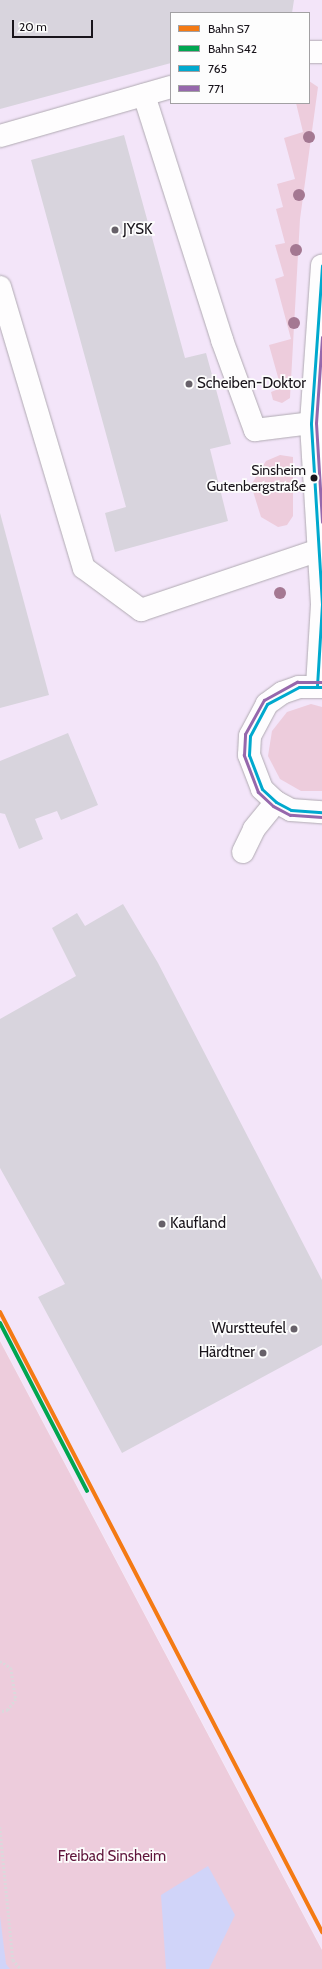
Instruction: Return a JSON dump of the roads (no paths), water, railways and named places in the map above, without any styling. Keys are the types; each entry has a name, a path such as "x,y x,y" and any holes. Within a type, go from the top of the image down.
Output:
{"street":[{"path":"310,52 322,52"},
{"path":"0,136 170,87"},
{"path":"144,95 222,340 255,430 311,423"},
{"path":"322,265 311,423 322,604 320,686 299,687 277,697 256,719 250,736 253,773 276,802 308,814 322,812"},
{"path":"0,287 84,568 141,610 318,550"},
{"path":"243,852 254,829 276,802"}],"water":[{"path":"208,1866 235,1915 209,1969 166,1969 161,1895"},
{"path":"0,1916 6,1964 10,1969 0,1969"}],"rail line":[{"name":"S7","path":"0,1312 322,1932"},
{"name":"S42","path":"0,1323 87,1491"}],"place":[{"name":"JYSK","path":"115,230"},
{"name":"Scheiben-Doktor","path":"189,384"},
{"name":"Sinsheim Gutenbergstraße","path":"314,478"},
{"name":"Kaufland","path":"162,1224"},
{"name":"Wurstteufel","path":"294,1329"},
{"name":"Härdtner","path":"263,1353"}],"park label":[{"name":"Freibad Sinsheim","path":"112,1857"}]}
